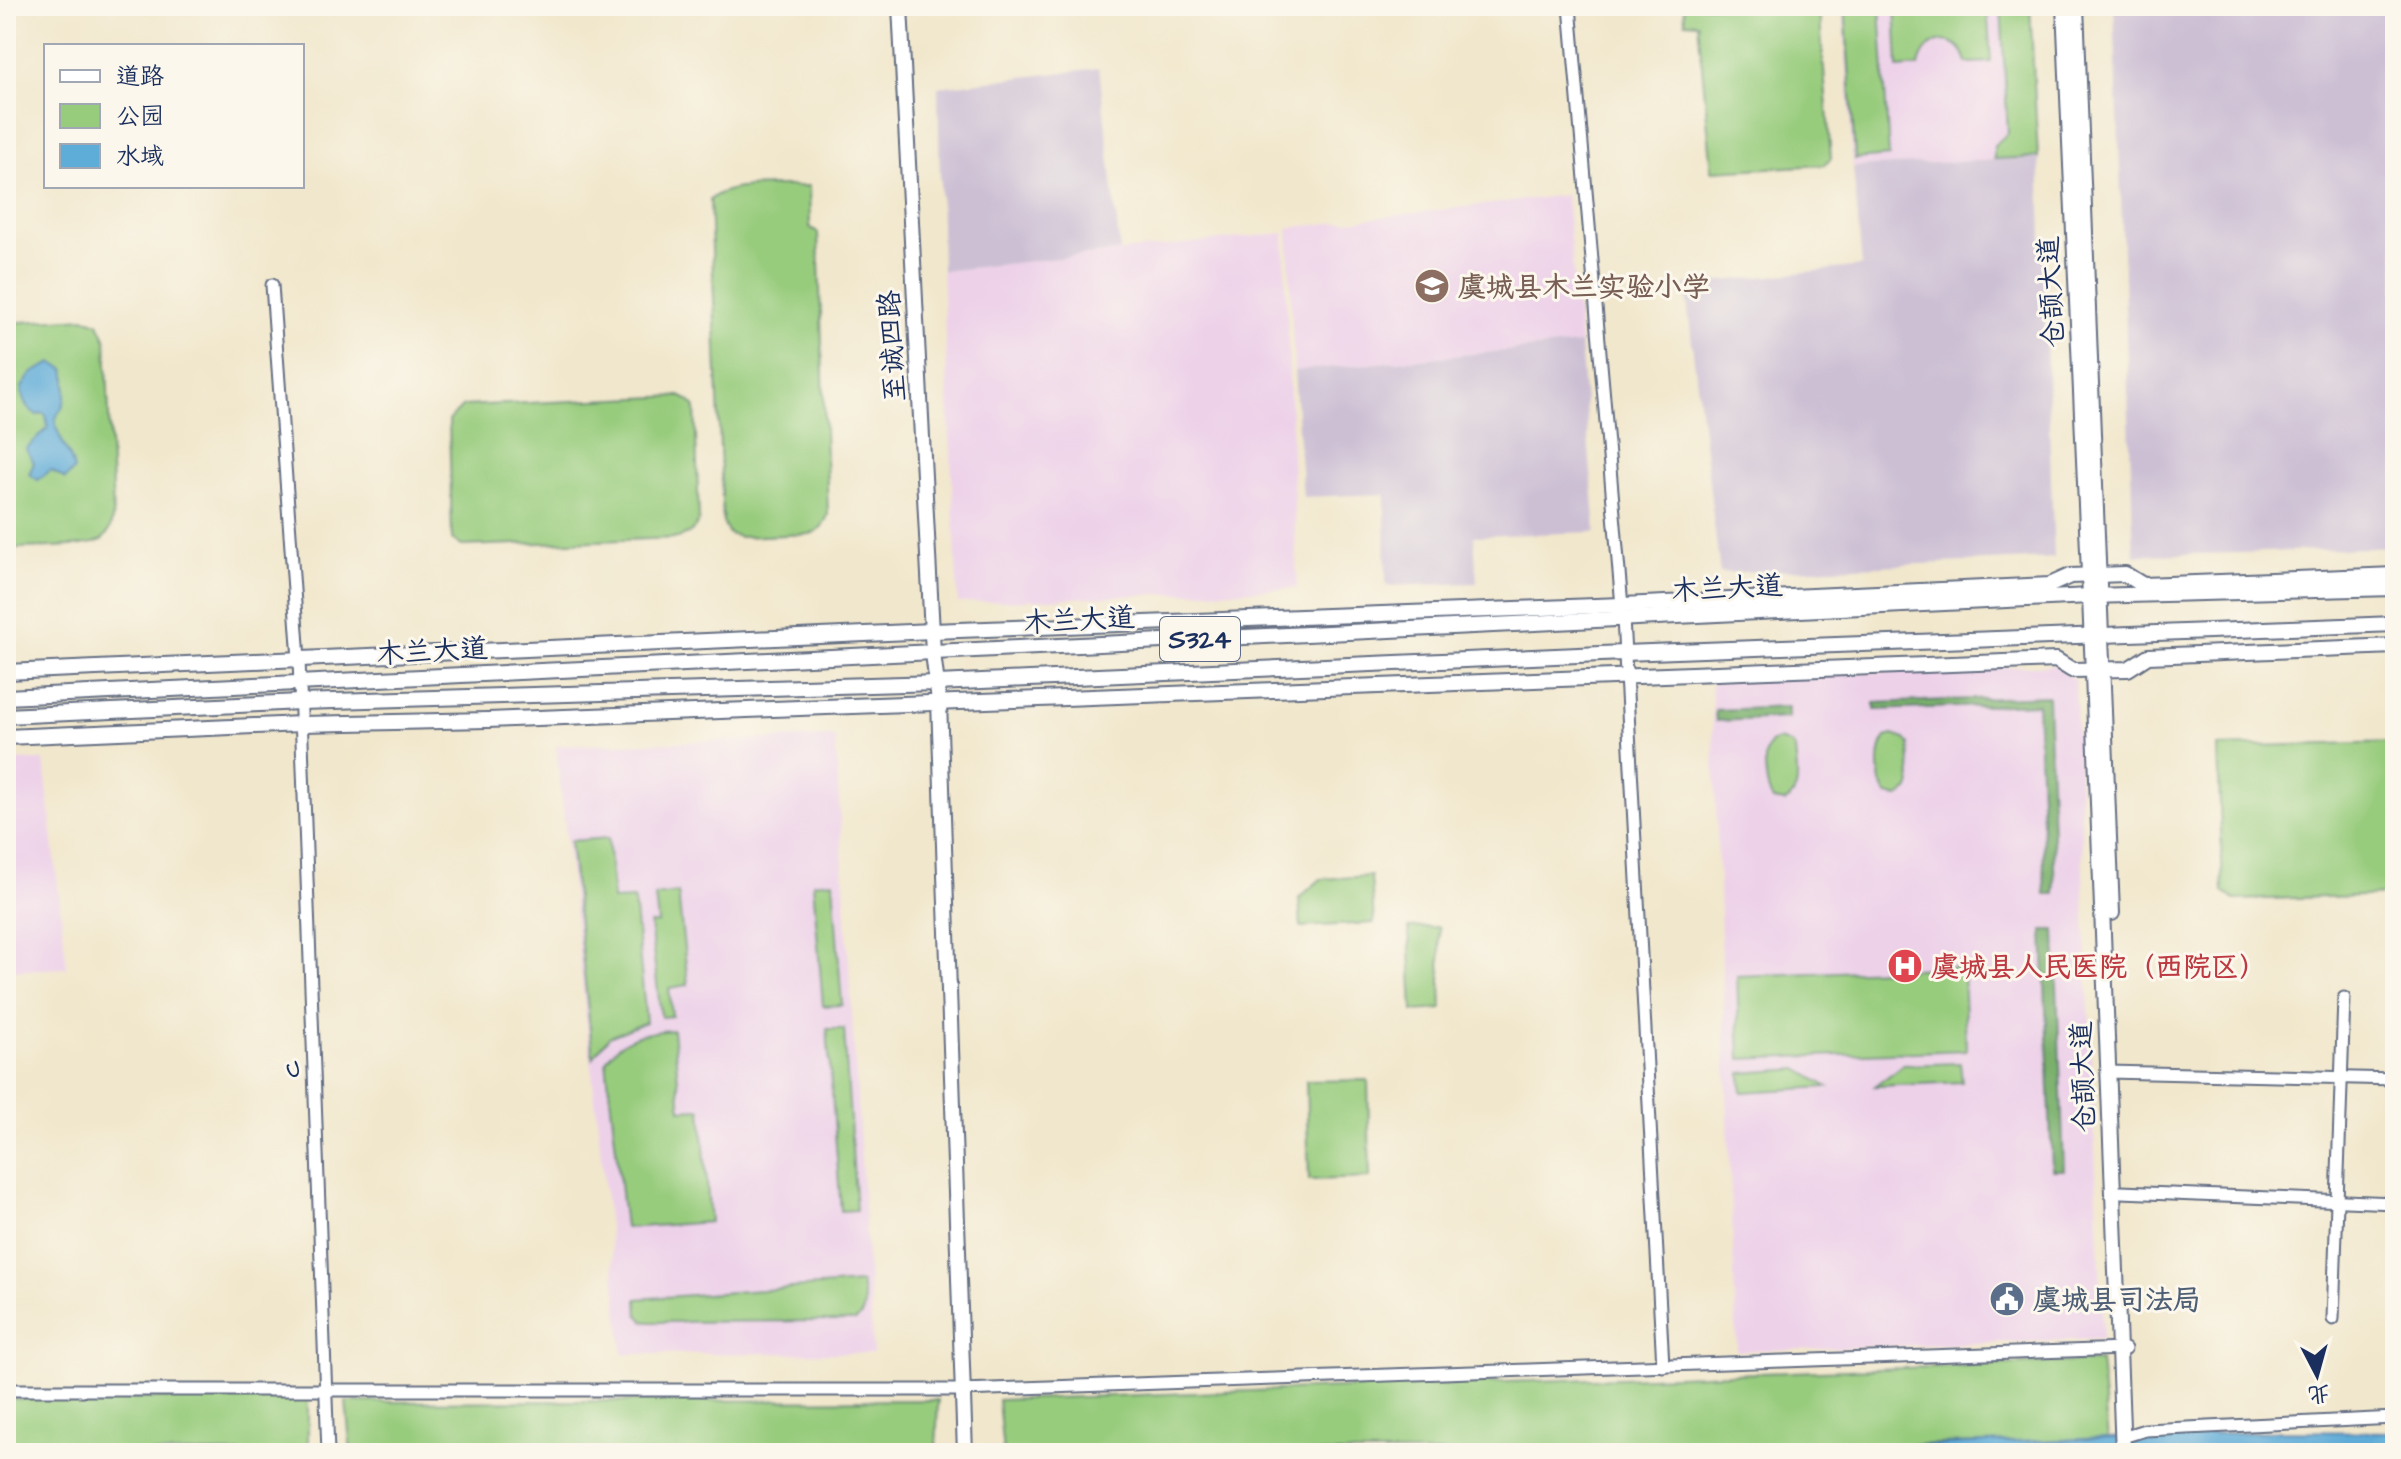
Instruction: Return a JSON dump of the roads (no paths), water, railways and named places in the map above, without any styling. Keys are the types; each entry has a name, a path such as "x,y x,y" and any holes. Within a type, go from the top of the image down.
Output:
{"main road":[{"name":"至诚四路","path":"900,6 933,653 939,701 965,1453"},
{"name":"仓颉大道","path":"2064,6 2097,636 2125,1435"},
{"name":"仓颉大道","path":"2076,6 2094,575"},
{"path":"6,672 932,631 1622,612 2050,585 2070,576 2094,575 2125,574 2143,585 2395,575"},
{"name":"木兰大道","path":"6,697 933,653 1622,612 2395,588"},
{"name":"木兰大道","path":"6,716 300,702 937,683 2395,624"},
{"path":"6,737 2056,660 2072,670 2128,669 2148,656 2395,646"},
{"name":"仓颉大道","path":"2112,1072 2121,1192 2122,1349"},
{"path":"2123,1453 2125,1435"},
{"path":"2125,1435 2129,1453"}],"street":[{"path":"1570,6 1622,612 1663,1366"},
{"name":"c","path":"272,285 299,659 328,1453"},
{"path":"2333,1319 2344,998"},
{"path":"2112,1072 2395,1079"},
{"path":"2121,1192 2395,1203"},
{"path":"6,1390 962,1390 2122,1349"},
{"path":"2125,1435 2145,1430 2395,1418"}],"water":[{"path":"52,363 65,369 65,398 56,423 74,470 65,479 51,470 38,480 29,474 34,463 26,449 48,428 46,415 37,415 27,406 22,387 32,373"},
{"path":"2276,1431 2395,1432 2395,1453 1750,1453"}],"place":[{"name":"虞城县木兰实验小学","path":"1432,286"},
{"name":"虞城县人民医院（西院区）","path":"1905,966"},
{"name":"虞城县司法局","path":"2007,1299"}]}
